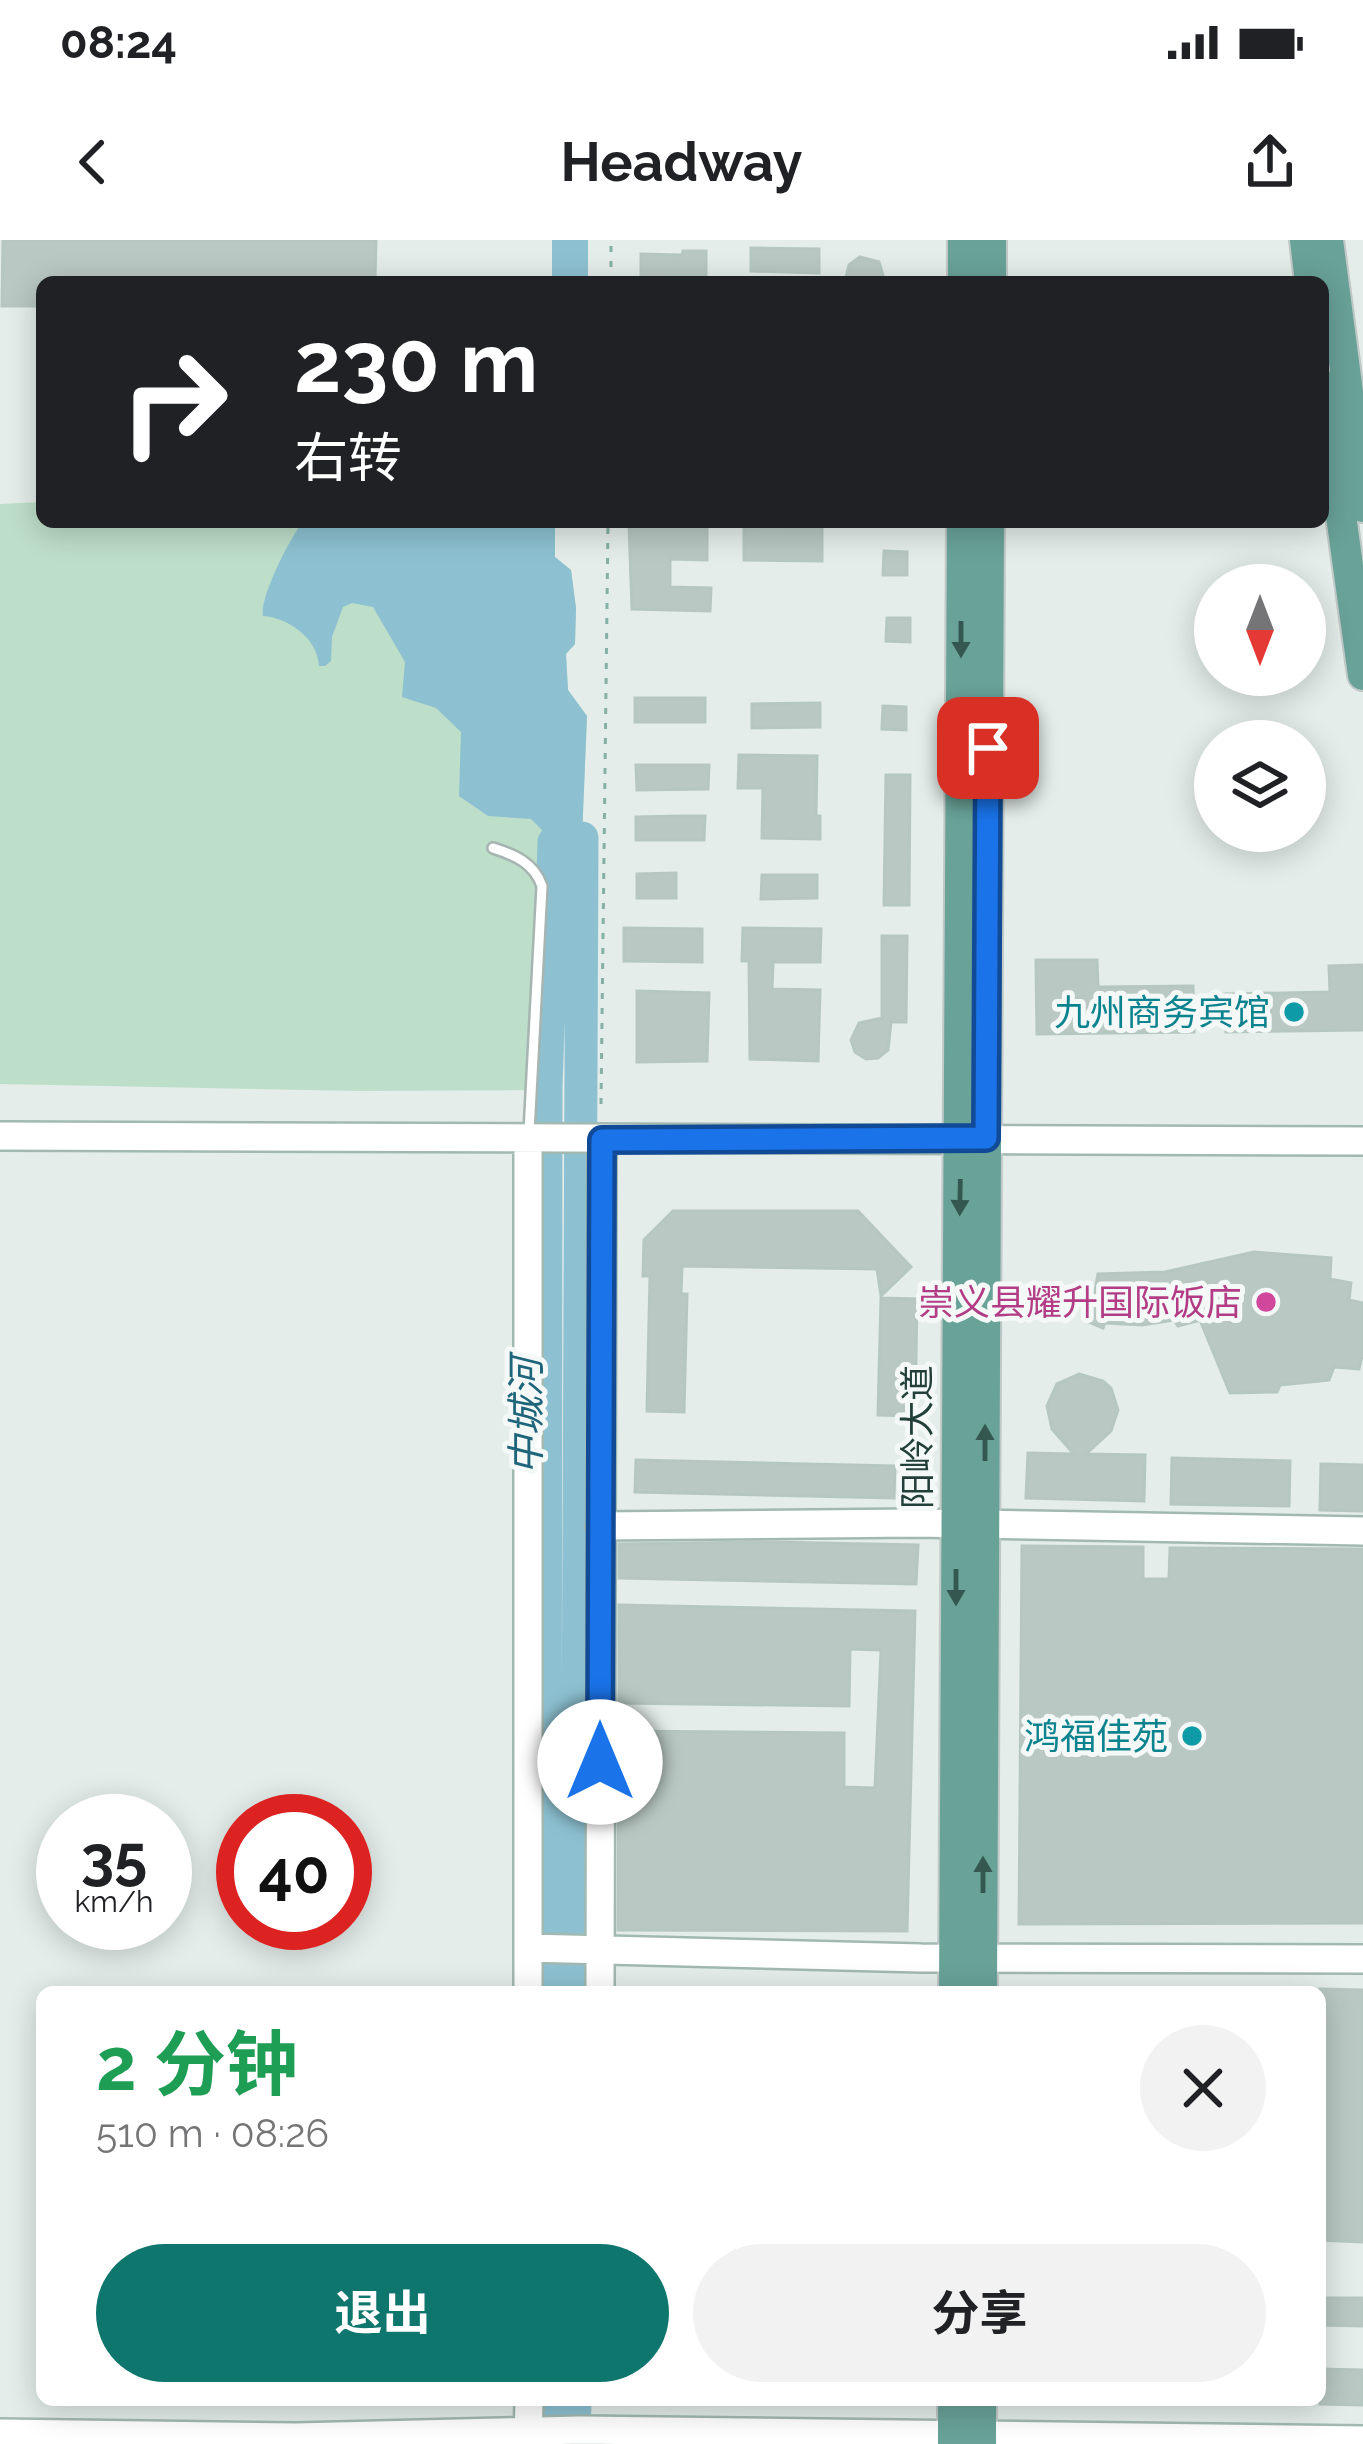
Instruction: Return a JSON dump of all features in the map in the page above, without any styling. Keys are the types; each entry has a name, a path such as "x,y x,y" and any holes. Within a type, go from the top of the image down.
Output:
{"main road":[{"path":"963,240 963,276"},
{"path":"991,240 991,276"},
{"path":"1305,240 1309,276"},
{"path":"1328,240 1363,507"},
{"path":"1329,429 1363,675"},
{"name":"阳岭大道","path":"962,528 973,1138"},
{"name":"阳岭大道","path":"957,1986 968,1959 973,1138 989,528"},
{"name":"阳岭大道","path":"968,1959 979,1986"},
{"path":"954,2406 967,2439"},
{"path":"967,2439 979,2406"}],"street":[{"path":"0,1136 1363,1142"},
{"path":"529,1986 535,1949 536,1140"},
{"path":"595,1140 600,1526 591,1950 599,1986"},
{"path":"600,1526 971,1524 1363,1531"},
{"path":"535,1949 968,1959 1363,1959"},
{"path":"0,2433 1363,2440"}],"lane":[{"path":"493,848 525,862 537,872 542,886 536,1140"}],"path":[{"path":"610,276 611,240"},
{"path":"601,1104 608,528"}],"green space":[{"path":"36,502 36,528 555,528 555,557 571,570 576,608 575,644 566,654 568,690 587,716 582,838 554,842 542,1090 0,1084 0,504"}],"water":[{"path":"552,240 588,240 588,276 552,276"},
{"path":"299,528 555,528 555,557 571,570 576,608 575,644 566,654 568,690 587,716 582,838 554,842 531,819 488,816 459,796 461,732 436,708 402,697 405,662 373,607 352,603 343,607 332,637 331,661 325,666 319,666 313,647 300,632 263,616 266,596"}],"building":[{"path":"3,240 376,240 375,276 36,276 36,306 2,306"},
{"path":"751,248 819,249 819,273 751,271"},
{"path":"683,251 706,251 706,275 641,276 641,254 682,255"},
{"path":"860,257 879,262 883,276 846,276 849,265"},
{"path":"629,528 707,528 707,560 670,559 670,587 711,588 710,611 632,609"},
{"path":"744,528 822,528 822,561 744,560"},
{"path":"884,551 907,552 907,575 883,575"},
{"path":"887,618 910,618 910,642 886,641"},
{"path":"635,698 705,698 705,722 635,722"},
{"path":"820,703 820,727 752,728 752,704"},
{"path":"883,706 906,707 906,730 882,729"},
{"path":"739,755 817,756 820,839 762,838 763,788 738,788"},
{"path":"636,765 709,765 708,789 637,790"},
{"path":"886,775 910,775 909,905 884,905"},
{"path":"705,816 704,840 636,840 636,817"},
{"path":"676,873 676,898 637,898 637,874"},
{"path":"762,875 817,875 817,898 761,899"},
{"path":"624,928 702,929 702,962 624,961"},
{"path":"743,928 821,929 820,962 773,962 772,989 820,990 818,1061 750,1059 749,961 742,961"},
{"path":"882,936 907,936 906,1022 891,1022 888,1050 878,1058 866,1059 855,1052 851,1040 859,1023 882,1018"},
{"path":"1036,960 1097,960 1098,987 1193,986 1194,1032 1037,1034"},
{"name":"九州商务宾馆","path":"1363,965 1363,1030 1226,1032 1225,994 1330,992 1329,966"},
{"path":"637,991 709,993 707,1061 637,1062"},
{"path":"673,1211 858,1211 911,1267 881,1296 877,1269 682,1266 681,1294 687,1294 684,1412 647,1411 650,1276 643,1276 644,1240"},
{"path":"1254,1252 1331,1258 1330,1279 1351,1283 1349,1300 1363,1303 1359,1369 1334,1367 1329,1380 1280,1385 1277,1392 1230,1393 1200,1320 1178,1326 1174,1320 1142,1325 1105,1323 1103,1328 1089,1322 1098,1274 1165,1272"},
{"path":"881,1298 917,1299 915,1416 878,1415"},
{"path":"1079,1374 1111,1388 1118,1410 1111,1431 1086,1454 1145,1455 1144,1501 1026,1498 1028,1453 1074,1454 1052,1429 1047,1406 1057,1384"},
{"path":"1172,1458 1290,1461 1289,1506 1171,1504"},
{"path":"636,1460 895,1466 894,1498 635,1492"},
{"path":"1321,1464 1363,1465 1363,1511 1320,1510"},
{"path":"619,1544 918,1545 916,1584 619,1578"},
{"name":"鸿福佳苑","path":"1022,1546 1143,1547 1143,1579 1169,1579 1170,1548 1363,1549 1363,1923 1019,1924"},
{"path":"619,1605 915,1611 907,1931 618,1930 619,1731 844,1733 844,1787 875,1788 881,1650 850,1649 849,1706 619,1703"},
{"path":"1326,1989 1363,1990 1363,2242 1326,2240"},
{"path":"1326,2298 1363,2298 1363,2326 1326,2325"},
{"path":"1326,2369 1363,2370 1363,2405 1326,2404"}],"waterway":[{"name":"中城河","path":"545,1986 546,1088 554,842 582,838 577,1986"},
{"path":"544,2406 544,2444"},
{"path":"574,2444 575,2406"}],"place":[{"name":"九州商务宾馆","path":"1294,1012"},
{"name":"崇义县耀升国际饭店","path":"1266,1302"},
{"name":"鸿福佳苑","path":"1192,1736"}],"route":[{"path":"600,1762 602,1140 986,1138 988,748"}]}
